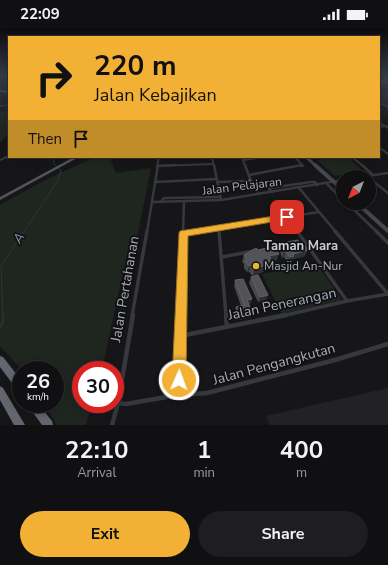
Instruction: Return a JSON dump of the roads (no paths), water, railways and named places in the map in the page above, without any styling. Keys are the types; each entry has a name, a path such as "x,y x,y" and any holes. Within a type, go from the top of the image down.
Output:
{"highway":[{"path":"0,360 12,376"},
{"path":"0,391 20,425"},
{"path":"39,413 48,425"}],"main road":[{"path":"0,198 71,158"},
{"path":"0,198 75,158"}],"street":[{"path":"380,148 388,154"},
{"name":"Jalan Pertahanan","path":"124,368 159,158"},
{"path":"161,202 164,198 221,199 212,158"},
{"path":"243,158 251,181 259,194"},
{"path":"249,175 303,166 296,158"},
{"path":"307,158 336,184"},
{"path":"353,158 367,170"},
{"path":"157,166 213,164"},
{"path":"376,174 388,172"},
{"path":"155,182 216,179"},
{"path":"217,182 251,181"},
{"name":"Jalan Pelajaran","path":"152,202 184,202 221,199 299,188 336,181"},
{"path":"272,192 269,189 270,188 311,182 315,182 316,185"},
{"path":"326,183 336,193"},
{"path":"376,183 388,193"},
{"path":"299,188 388,294"},
{"path":"178,395 184,202"},
{"path":"354,210 388,243"},
{"path":"365,210 388,231"},
{"path":"183,233 219,229 319,212"},
{"path":"287,217 347,301"},
{"path":"219,229 227,327"},
{"path":"266,249 303,241"},
{"path":"222,257 259,250"},
{"name":"Jalan Penerangan","path":"180,336 263,322 347,301 388,294"},
{"name":"Jalan Pengangkutan","path":"124,404 178,395 207,393 336,360 388,344"},
{"name":"Jalan Pertahanan","path":"112,425 115,413"}],"waterway":[{"name":"A","path":"3,316 1,266 58,180 61,171 54,164 53,158"},
{"name":"A","path":"0,327 3,322 3,316"}],"place":[{"name":"Masjid An-Nur","path":"256,266"}],"district":[{"name":"Taman Mara","path":"301,246"}]}
